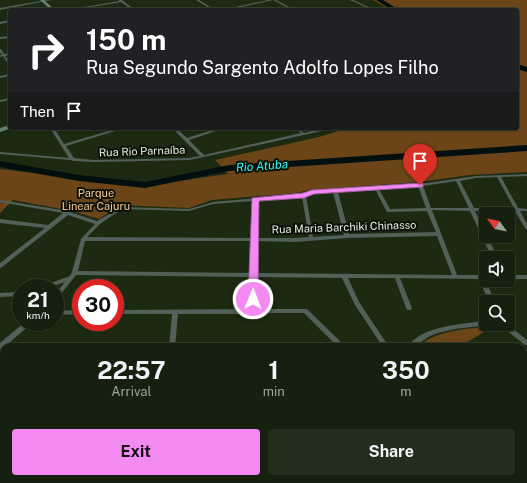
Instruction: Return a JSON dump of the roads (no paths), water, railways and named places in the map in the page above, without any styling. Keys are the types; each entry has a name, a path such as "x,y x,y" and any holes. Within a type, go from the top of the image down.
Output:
{"street":[{"path":"0,9 50,0"},
{"path":"79,8 120,0 131,8"},
{"path":"197,0 211,8"},
{"path":"233,8 273,0 290,8"},
{"path":"351,0 369,8"},
{"path":"43,1 51,8"},
{"path":"0,50 2,56"},
{"path":"53,130 73,160"},
{"path":"64,145 117,130"},
{"path":"176,130 202,155"},
{"path":"186,140 218,130"},
{"path":"299,130 304,134"},
{"name":"Rua Rio Parnaíba","path":"0,153 73,160 190,159 202,155 321,130"},
{"path":"64,287 74,275 83,239 98,224 121,208 187,210 213,203 304,195 312,192 420,185 498,176 527,175"},
{"path":"498,176 527,228"},
{"path":"458,180 492,251"},
{"path":"420,185 454,276"},
{"path":"376,187 388,212 430,209 527,210"},
{"path":"335,190 346,236"},
{"path":"304,195 311,237"},
{"path":"253,312 255,199"},
{"path":"2,202 68,212 98,224"},
{"path":"0,266 68,212"},
{"path":"0,221 50,227"},
{"name":"Rua Maria Barchiki Chinasso","path":"83,239 295,240 311,237 439,234"},
{"path":"64,279 74,275 479,277"},
{"path":"344,276 357,303 383,343"},
{"path":"397,276 409,308"},
{"path":"515,277 527,277"},
{"path":"0,295 12,294"},
{"path":"124,312 305,311 338,343"},
{"path":"172,343 175,312"},
{"path":"415,343 423,336 438,329 479,324"},
{"path":"5,343 19,331"},
{"path":"512,331 527,343"}],"waterway":[{"path":"379,0 393,8"},
{"path":"519,67 527,70"},
{"name":"Rio Atuba","path":"0,164 79,178 145,185 229,168 527,148"}],"park label":[{"name":"Parque Linear Cajuru","path":"96,199"}]}
